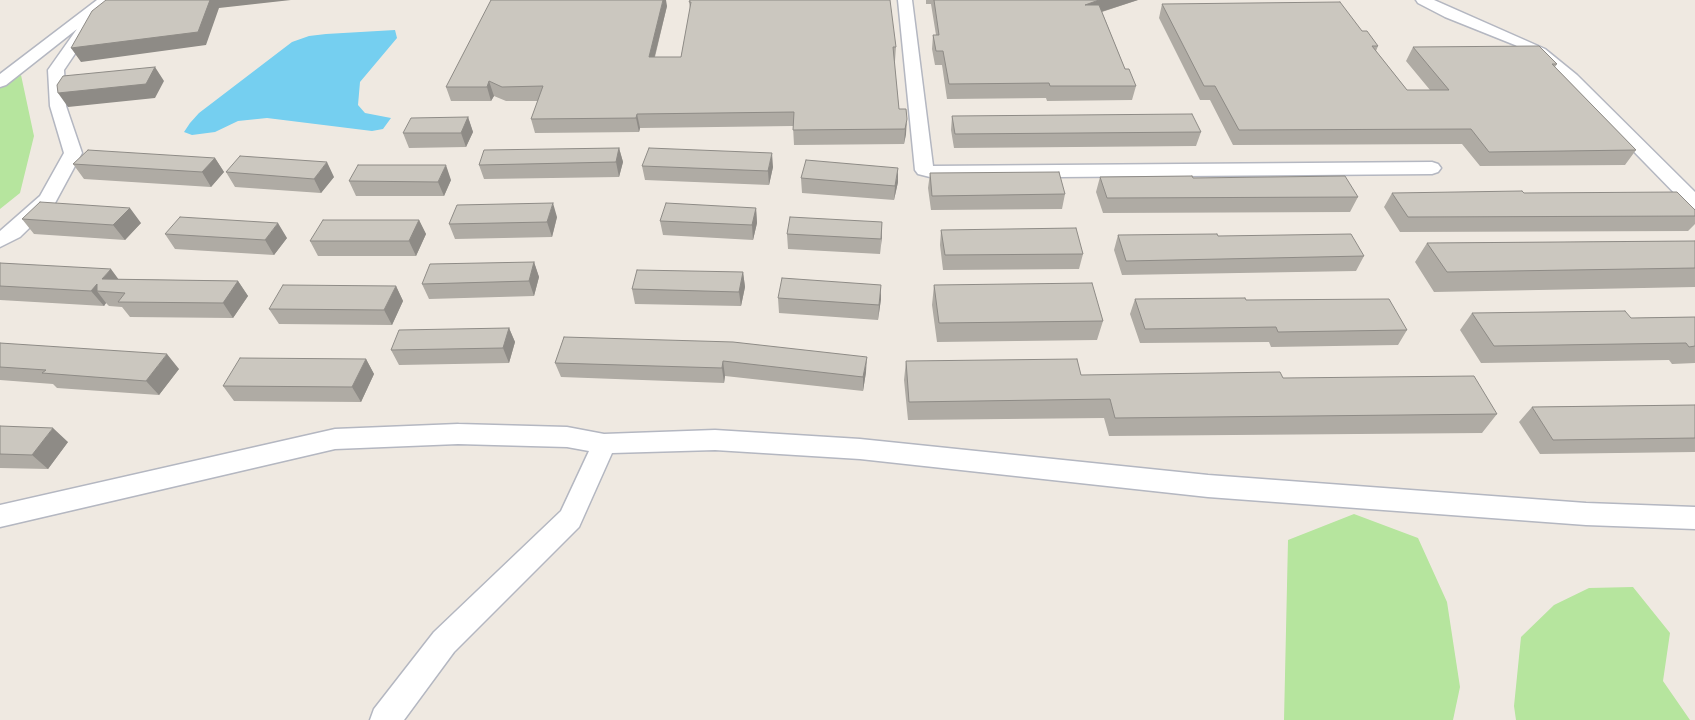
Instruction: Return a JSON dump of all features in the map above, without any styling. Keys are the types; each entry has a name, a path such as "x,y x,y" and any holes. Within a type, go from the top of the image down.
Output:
{"street":[{"path":"905,0 924,170 934,172 1432,168"},
{"path":"1423,0 1450,14 1520,42 1539,52 1571,78 1695,202"},
{"path":"0,82 26,60 113,2"},
{"path":"0,240 12,232 48,199 73,153 58,106 56,70 86,27 112,5 113,2"},
{"path":"0,60 26,60"},
{"path":"0,516 335,439 458,434 568,438 604,444 715,440 860,448 1208,486 1576,513 1695,518"},
{"path":"385,720 444,642 570,520 604,444"}],"green space":[{"path":"21,75 34,136 20,193 0,209 0,85"},
{"path":"1354,514 1418,538 1447,602 1460,687 1453,720 1284,720 1288,540"},
{"path":"1633,587 1670,633 1663,681 1690,720 1516,720 1514,706 1521,637 1554,605 1589,588"}],"water":[{"path":"395,30 397,38 360,82 358,105 365,113 391,118 383,129 372,131 267,118 238,121 215,132 192,135 184,132 199,113 292,42 309,36 326,34"}],"building":[{"path":"106,0 210,0 198,32 71,48 92,11"},
{"path":"491,0 663,0 649,57 681,57 690,0 890,0 896,47 893,47 899,109 906,109 905,129 793,130 794,112 637,114 636,118 531,119 543,86 502,87 489,81 487,87 446,87"},
{"path":"934,0 1099,0 1085,5 1099,5 1125,69 1129,69 1136,86 1050,86 1049,83 949,84 943,51 936,51 933,35 939,35"},
{"path":"1340,2 1362,31 1367,31 1378,46 1372,46 1407,90 1449,90 1413,47 1539,46 1557,64 1552,64 1636,150 1489,152 1471,129 1239,130 1215,86 1204,86 1162,4"},
{"path":"155,67 146,84 58,93 57,85 63,76"},
{"path":"1192,114 1201,132 955,134 952,116"},
{"path":"468,117 461,133 403,133 411,118"},
{"path":"619,148 616,162 479,165 484,150"},
{"path":"649,148 772,153 768,171 642,166"},
{"path":"88,150 215,158 202,172 73,164"},
{"path":"240,156 327,162 314,179 226,172"},
{"path":"806,160 898,168 895,186 801,178"},
{"path":"358,165 446,165 438,182 349,181"},
{"path":"1059,172 1065,194 932,196 930,173"},
{"path":"1192,176 1193,178 1345,176 1358,197 1107,198 1100,177"},
{"path":"1522,191 1524,193 1677,192 1695,210 1695,216 1408,217 1392,193"},
{"path":"40,202 130,208 113,225 22,219"},
{"path":"553,203 547,222 449,224 457,205"},
{"path":"666,203 756,208 752,225 660,221"},
{"path":"180,217 278,223 265,240 165,234"},
{"path":"790,217 882,222 881,239 787,234"},
{"path":"323,220 419,220 409,241 310,241"},
{"path":"1076,228 1083,254 945,255 941,230"},
{"path":"1217,234 1218,236 1351,234 1364,256 1126,261 1118,235"},
{"path":"1695,241 1695,268 1447,272 1427,243"},
{"path":"534,262 529,281 422,284 430,264"},
{"path":"0,263 111,269 102,279 238,281 223,303 118,302 125,293 97,291 97,284 91,291 0,286"},
{"path":"637,270 743,272 739,292 632,289"},
{"path":"782,278 881,285 879,305 778,298"},
{"path":"1092,283 1103,321 939,323 934,285"},
{"path":"283,285 396,286 384,310 269,309"},
{"path":"1245,298 1246,300 1389,299 1407,330 1278,332 1276,327 1145,329 1135,299"},
{"path":"1625,311 1631,318 1695,317 1695,346 1689,347 1686,343 1494,346 1472,313"},
{"path":"509,328 503,348 391,350 399,330"},
{"path":"564,337 733,342 867,357 863,377 723,361 722,368 555,363"},
{"path":"0,343 167,354 146,381 42,373 46,370 0,367"},
{"path":"240,358 366,359 352,387 223,386"},
{"path":"1077,359 1081,375 1280,372 1283,378 1474,376 1497,414 1115,418 1110,399 909,402 906,361"},
{"path":"1695,405 1695,438 1553,440 1532,407"},
{"path":"0,426 53,428 32,455 0,454"}]}
